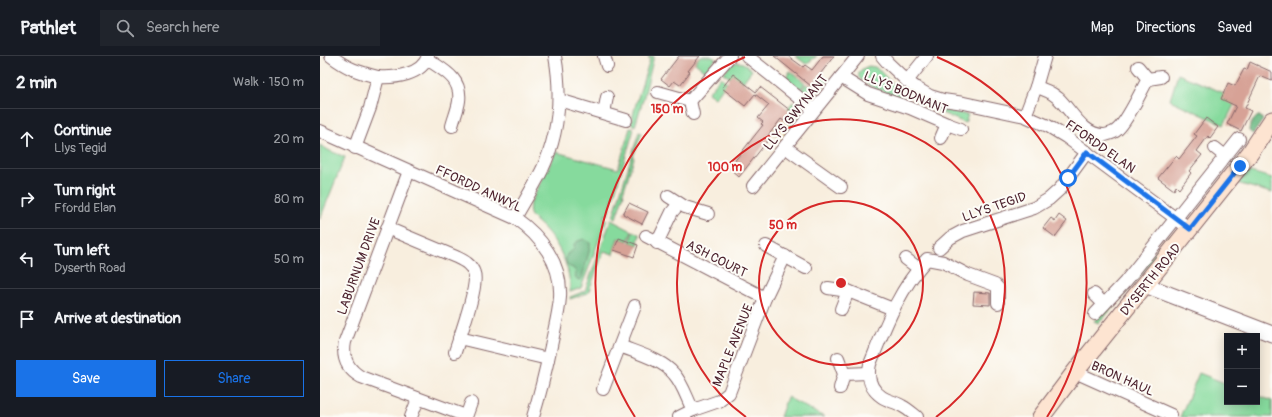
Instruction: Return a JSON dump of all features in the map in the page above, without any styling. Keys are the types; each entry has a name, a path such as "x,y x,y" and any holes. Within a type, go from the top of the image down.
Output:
{"main road":[{"name":"DYSERTH ROAD","path":"1041,417 1074,372 1190,229 1250,152 1272,120"}],"street":[{"path":"331,56 356,72 378,78 390,78 405,74 420,67 427,58 449,74 455,81 459,92 459,103 452,126"},
{"path":"515,218 542,170 548,156 556,127 559,100 558,72 554,56"},
{"path":"690,101 730,56"},
{"path":"747,56 814,110"},
{"name":"LLYS GWYNANT","path":"753,186 858,56"},
{"name":"FFORDD ELAN","path":"882,56 907,81 930,96 943,100 1025,116 1048,126 1087,152 1190,229"},
{"path":"907,81 927,56"},
{"path":"1025,116 1045,56"},
{"path":"1138,67 1148,78 1161,78"},
{"name":"LLYS BODNANT","path":"841,77 868,94 910,108 961,129"},
{"path":"355,148 370,108 378,78"},
{"path":"1036,86 1053,94 1059,99 1086,129 1094,134 1102,135 1112,134 1119,128 1148,78"},
{"path":"658,92 690,101"},
{"path":"604,113 607,97"},
{"path":"559,100 626,120"},
{"path":"690,101 693,114"},
{"path":"940,138 947,124"},
{"name":"FFORDD ANWYL","path":"320,132 515,218 533,232 545,247 556,267 560,298 548,359 532,417"},
{"path":"1095,314 1125,282 1239,139"},
{"path":"785,147 841,187"},
{"path":"1215,148 1225,156"},
{"name":"LLYS TEGID","path":"939,248 961,225 1034,208 1044,202 1060,189 1087,152"},
{"name":"LABURNUM DRIVE","path":"409,171 345,342 345,358 349,367 356,374 466,417 471,403"},
{"path":"668,196 679,204 708,214"},
{"path":"657,243 672,212 679,204"},
{"path":"387,228 465,261 471,266 475,274 475,287 455,352"},
{"name":"ASH COURT","path":"646,236 765,298"},
{"path":"766,246 806,268"},
{"name":"MAPLE AVENUE","path":"679,417 693,410 720,401 729,393 765,298 785,256"},
{"path":"906,259 918,268"},
{"path":"917,417 903,406 882,397 870,382 868,373 870,364 893,309 918,268 927,259 943,262 998,288 998,303"},
{"path":"1145,285 1272,334"},
{"path":"828,288 848,291 893,309"},
{"path":"841,310 848,291"},
{"path":"1094,294 1104,304"},
{"path":"610,382 620,346 635,306"},
{"path":"459,338 548,359"},
{"path":"620,346 656,361 670,370 675,375 693,410"},
{"path":"838,358 844,374 840,388"},
{"name":"BRON HAUL","path":"1074,372 1158,413 1171,415"},
{"path":"844,374 868,373"},
{"path":"411,417 418,399"}],"green space":[{"path":"649,56 654,56 635,126 631,124 650,59"},
{"path":"700,56 712,56 716,59 705,71 695,63"},
{"path":"795,56 817,56 806,64"},
{"path":"738,62 743,63 752,70 743,82 733,75 730,78 723,73 732,64"},
{"path":"869,66 875,67 879,70 903,94 902,97 873,88 863,82 859,78 859,73"},
{"path":"790,71 805,83 800,89 786,77"},
{"path":"1178,74 1224,93 1234,105 1224,125 1170,100"},
{"path":"821,76 828,81 819,90 809,94 801,90 806,84 811,88"},
{"path":"721,77 727,82 715,98 708,93"},
{"path":"793,102 797,108 798,114 791,127 784,121 791,111 788,108"},
{"path":"936,108 968,115 965,123 935,110"},
{"path":"1258,116 1260,116 1263,120 1253,134 1249,131 1250,127"},
{"path":"630,128 634,129 608,215 606,214 604,218 607,219 581,288 570,292 570,283 563,257 549,234 531,216 529,210 530,204 556,152 618,169"},
{"path":"639,132 642,133 633,157 634,158 623,193 624,194 616,218 613,217"},
{"path":"320,145 345,157 320,219"},
{"path":"1247,171 1272,178 1272,193 1237,183"},
{"path":"611,220 632,231 628,241 618,238 613,254 604,251 588,293 570,299 570,297 585,291"},
{"path":"633,231 640,235 638,245 630,242"},
{"path":"1169,235 1172,237 1138,279 1099,323 1094,321 1118,294"},
{"path":"584,239 590,243 590,248 582,278 579,280 575,276 576,272 573,268 567,265 566,259 567,254 574,249 574,244"},
{"path":"1199,373 1224,383 1224,405 1260,405 1260,396 1272,401 1272,417 1180,417"},
{"path":"787,397 824,417 780,417"}],"sand":[{"path":"782,119 791,127 781,140 771,132"}],"building":[{"path":"679,56 700,56 688,71 690,72 680,85 674,81 670,86 661,79"},
{"path":"774,56 788,56 803,67 805,65 812,70 823,56 834,56 811,86"},
{"path":"1250,62 1272,72 1272,81 1260,76 1245,108 1251,111 1241,131 1227,124 1236,106 1221,99 1228,83 1235,86 1244,69 1247,70"},
{"path":"733,74 756,92 760,87 791,111 784,121 781,119 767,137 769,139 739,177 729,168 763,125 761,124 763,122 758,118 769,105 755,94 745,106 722,88"},
{"path":"1206,118 1218,127 1210,138 1208,136 1197,151 1202,155 1189,171 1191,173 1179,189 1176,186 1174,190 1158,178 1176,156 1179,159 1197,136 1194,134"},
{"path":"629,203 648,212 642,224 623,214"},
{"path":"1059,215 1067,221 1055,237 1043,228 1051,218 1055,221"},
{"path":"619,238 638,245 634,257 614,250"},
{"path":"974,292 990,293 990,305 973,304"}],"route":[{"path":"1068,178 1087,152 1190,229 1240,166"}]}
